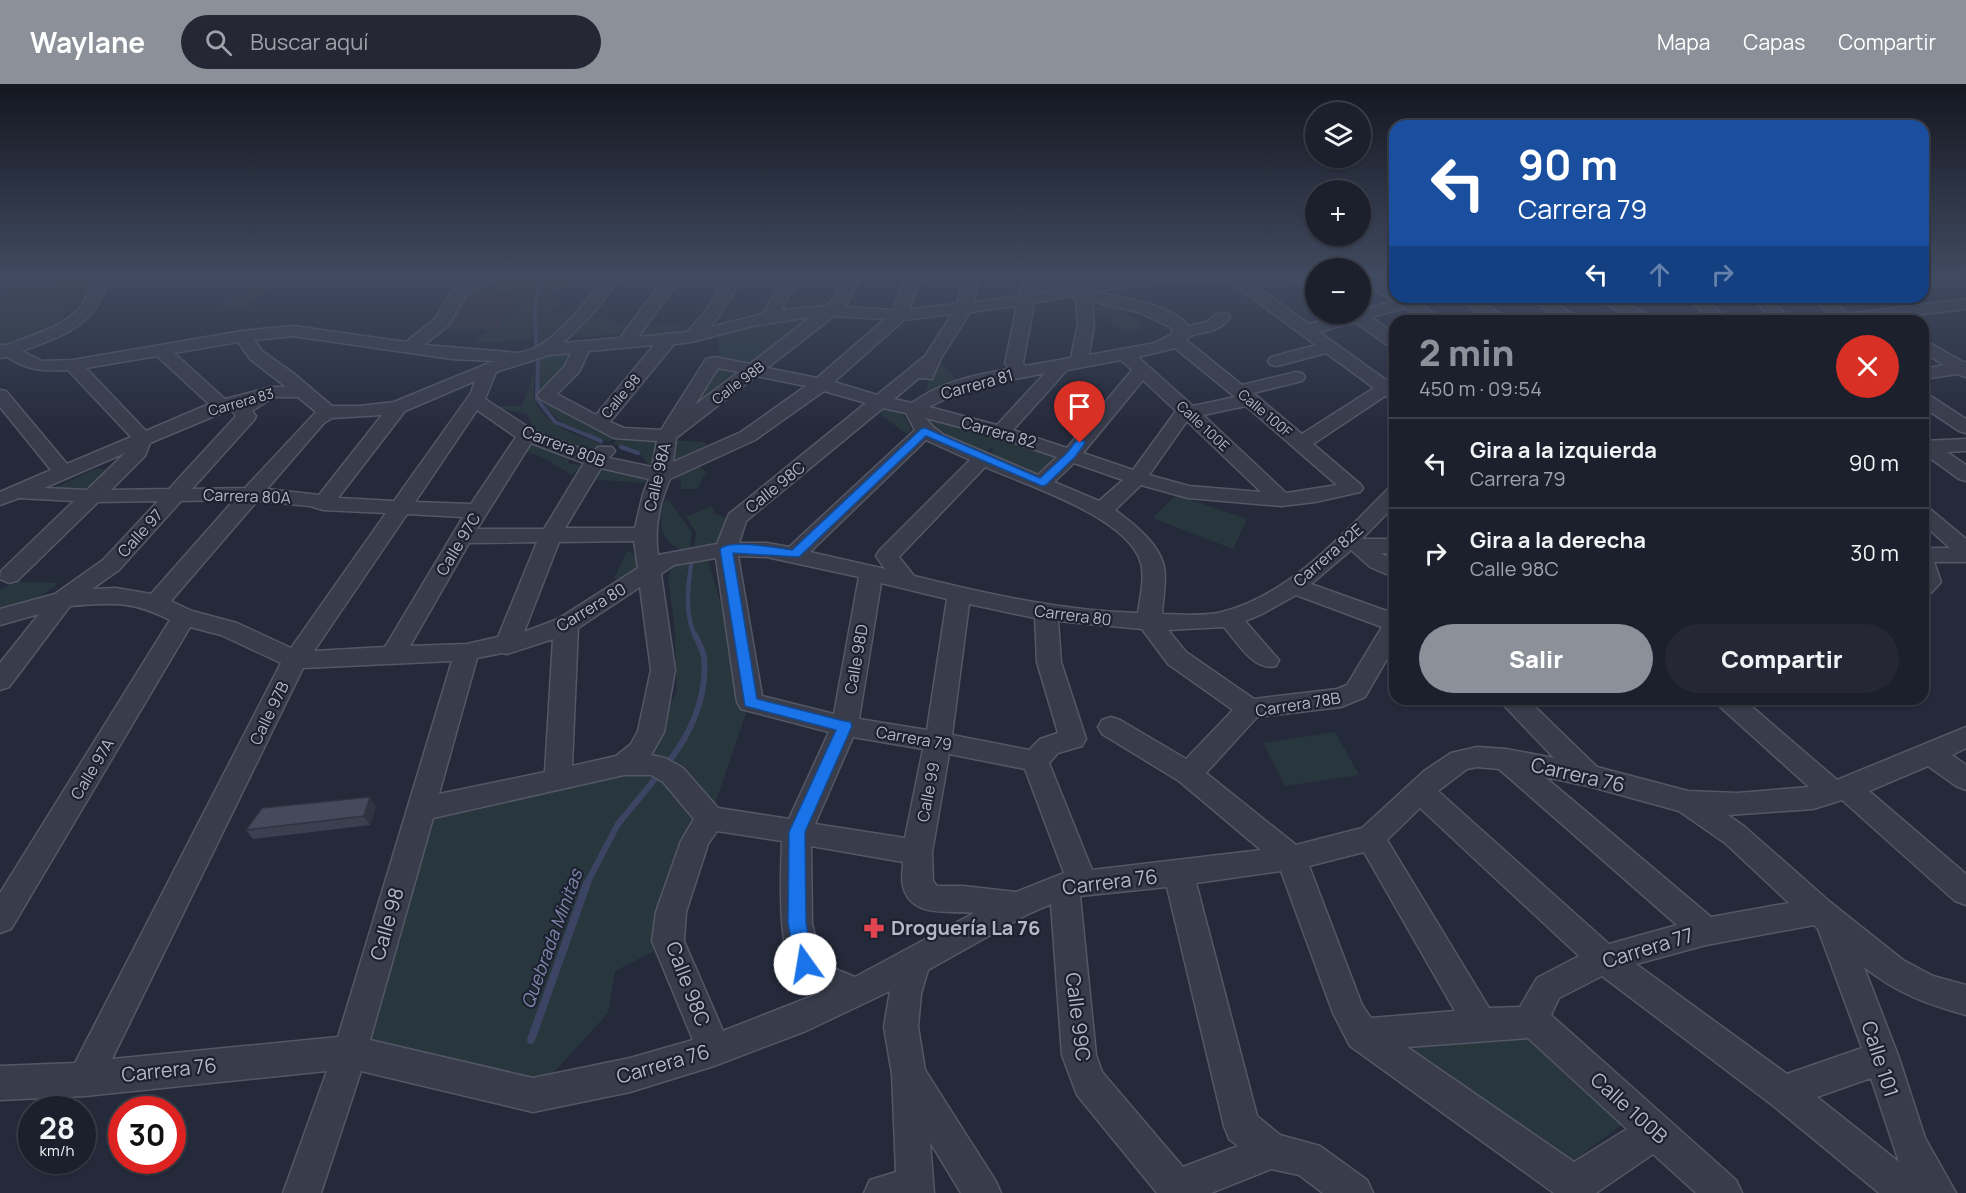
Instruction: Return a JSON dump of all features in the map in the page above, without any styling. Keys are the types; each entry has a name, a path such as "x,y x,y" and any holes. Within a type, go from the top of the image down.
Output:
{"street":[{"path":"3,351 59,328"},
{"path":"409,348 434,328"},
{"path":"547,350 569,328"},
{"path":"630,344 628,339 636,328"},
{"path":"692,337 700,328"},
{"path":"156,603 317,419 328,412 359,412 398,407 488,369 547,350 668,340 692,337 728,328"},
{"name":"Calle 98B","path":"667,436 809,328"},
{"path":"661,475 748,436 821,384 885,328"},
{"name":"Calle 98C","path":"915,409 931,360 952,328"},
{"path":"1020,328 1014,363 1020,372"},
{"path":"1001,432 1083,350 1086,328"},
{"path":"1178,337 1180,328"},
{"name":"Carrera 81","path":"915,409 928,398 945,390 980,380 1158,348 1178,337 1207,328"},
{"path":"1303,328 1389,387"},
{"path":"1306,330 1314,328"},
{"path":"1375,328 1389,338"},
{"path":"3,351 29,363 42,366 73,365 242,336 293,331 452,354 520,358"},
{"path":"242,336 255,354 287,377 328,412"},
{"name":"Calle 100F","path":"1178,337 1353,488"},
{"name":"Calle 98","path":"598,424 668,340"},
{"name":"Carrera 80B","path":"583,346 573,368 546,395 621,434 667,436"},
{"path":"1102,510 1137,478 1182,416 1188,412 1245,396 1296,377 1277,361 1329,347"},
{"path":"1929,348 1964,369"},
{"path":"161,350 221,406"},
{"name":"Calle 100E","path":"1124,354 1281,500"},
{"name":"Calle 98C","path":"750,702 726,549 736,518 931,360"},
{"name":"Carrera 82","path":"715,362 821,384 881,402 1001,432 1137,478 1188,492 1281,500 1353,488"},
{"name":"Calle 98A","path":"651,571 644,534 653,494 661,475 667,436 712,363 715,362"},
{"path":"9,576 138,452 142,438 73,365"},
{"name":"Calle 97B","path":"85,1078 295,660 474,400 483,385 488,369"},
{"path":"1929,373 1964,369"},
{"path":"1042,483 1071,455 1141,371"},
{"path":"1302,443 1389,389"},
{"name":"Carrera 83","path":"8,496 221,406 272,392 302,392"},
{"name":"Calle 97","path":"0,681 63,599 111,565 247,416 240,410 272,392"},
{"path":"0,395 64,473"},
{"name":"Carrera 80B","path":"474,400 527,435 595,461 661,475"},
{"path":"1929,403 1966,427"},
{"path":"323,504 398,407"},
{"path":"915,409 916,421 925,431 1102,510 1132,533 1151,560 1154,586 1149,622 1177,658 1250,710"},
{"path":"794,555 925,431"},
{"name":"Calle 98","path":"507,646 550,536 595,461 621,434"},
{"name":"Calle 97C","path":"392,656 477,511 527,435"},
{"path":"1929,446 1966,445"},
{"path":"1929,449 1966,475"},
{"path":"905,580 887,556 976,465"},
{"name":"Carrera 80A","path":"8,496 251,494 315,500 323,504 477,511"},
{"name":"Carrera 82E","path":"1149,622 1229,618 1294,586 1354,544 1389,500"},
{"path":"1929,519 1966,553"},
{"path":"463,536 644,534"},
{"path":"1354,544 1389,546"},
{"path":"1354,544 1389,568"},
{"name":"Carrera 80","path":"0,617 63,599 116,595 156,603 184,617 229,629 295,660 467,652 507,646 566,625 668,559 726,549 767,550 794,555 1046,613 1104,620 1149,622"},
{"path":"1929,555 1966,553"},
{"path":"624,765 640,750 651,732 663,670 651,571"},
{"name":"Calle 98D","path":"856,993 812,974 805,964 797,923 797,832 844,726 871,572"},
{"path":"1294,586 1389,622"},
{"name":"Calle 99","path":"959,594 938,741 917,852 917,880 922,891 930,899 963,899 1017,905"},
{"path":"1035,761 1049,746 1073,739 1049,662 1046,613"},
{"name":"Calle 97A","path":"0,920 184,617"},
{"path":"1229,618 1267,660"},
{"path":"558,779 566,625"},
{"name":"Carrera 78B","path":"1189,774 1250,710 1349,696 1356,691 1389,634"},
{"name":"Calle 98","path":"302,1193 350,1052 467,652"},
{"name":"Carrera 79","path":"750,702 844,726 938,741 1035,761"},
{"path":"1517,705 1587,775"},
{"path":"1734,705 1966,892"},
{"path":"1112,727 1189,774 1291,858 1349,1013 1362,1035 1575,1188 1655,1132"},
{"name":"Carrera 76","path":"0,1083 85,1078 350,1052 533,1095 630,1075 714,1050 794,1020 856,993 1017,905 1073,884 1291,858 1371,838 1420,791 1460,760 1477,757 1506,759 1587,775 1688,802 1737,804 1813,798 1930,754 1966,737"},
{"path":"1930,754 1966,780"},
{"path":"1506,759 1706,931"},
{"name":"Calle 99C","path":"1035,761 1073,884 1080,1055 1089,1083 1177,1188 1270,1150"},
{"path":"421,809 624,765 664,770 710,818 917,852"},
{"path":"1420,791 1604,959 1783,1092 1908,1193"},
{"name":"Calle 101","path":"1688,802 1735,835 1825,916 1892,970 1926,990 1966,1000"},
{"name":"Calle 98C","path":"710,818 694,841 671,912 668,941 714,1050"},
{"path":"1371,838 1480,1024"},
{"path":"1179,873 1242,1126 1270,1150 1307,1159 1354,1193"},
{"name":"Carrera 77","path":"1535,1022 1534,1012 1548,988 1604,959 1706,931 1825,916"},
{"name":"Calle 101","path":"1825,916 1882,1058 1893,1103 1927,1182 1937,1193"},
{"path":"904,1191 909,1074 901,1027 905,994 914,963"},
{"path":"1362,1035 1480,1024 1535,1022"},
{"name":"Calle 100B","path":"1535,1022 1723,1193"},
{"path":"1783,1092 1882,1058"},
{"path":"909,1074 982,1193"}],"shaded area":[{"path":"0,328 46,328 20,340 0,343"},
{"path":"443,328 499,328 498,329"},
{"path":"500,328 564,328 552,342 538,344 531,333 530,339 473,344 489,330 499,330"},
{"path":"576,328 632,328 629,333 567,338"},
{"path":"641,328 697,328 687,333 637,334"},
{"path":"738,328 802,328 756,367 722,359 719,354 718,335"},
{"path":"1120,328 1141,328 1135,331"},
{"path":"573,351 569,367 543,391 617,434 610,442 569,427 554,415 540,396 536,396 538,379 536,356"},
{"path":"937,358 960,384 923,399 935,361"},
{"path":"717,364 744,371 736,374 685,416"},
{"path":"534,372 535,401 548,418 566,430 607,445 593,459 534,432 528,415 490,406 522,406"},
{"path":"882,408 901,410 912,430 906,434 877,411"},
{"path":"922,412 1062,452 1041,480 988,458 994,449 990,448 984,456 948,440 934,429"},
{"path":"621,435 665,437 653,471 639,452 613,444"},
{"path":"531,440 571,455 568,463 582,466 572,475 544,458 525,451"},
{"path":"670,440 705,442 706,445 663,473"},
{"path":"694,462 706,472 697,489 680,489 681,480 665,475"},
{"path":"598,464 649,475 644,483 590,479"},
{"path":"98,468 114,472 96,489 51,489"},
{"path":"1176,495 1247,519 1233,549 1153,518"},
{"path":"669,500 692,533 689,551 673,546 664,533 661,525 662,509 665,501"},
{"path":"711,506 716,514 732,520 722,545 694,551 696,532 686,517"},
{"path":"628,550 639,561 639,568 623,580 614,578"},
{"path":"708,560 750,702 710,818 660,948 615,971 608,1013 533,1095 350,1052 421,809 624,765 677,693 675,629 668,577 674,562"},
{"path":"19,582 59,583 33,601 0,611 0,589"},
{"path":"1335,732 1359,775 1285,786 1263,743"},
{"path":"1528,1035 1632,1117 1569,1164 1408,1046"}],"building":[{"path":"370,797 364,816 246,830 262,808"}],"waterway":[{"name":"Quebrada Minitas","path":"536,328 536,348"},
{"name":"Quebrada Minitas","path":"538,359 537,399 555,422 591,437"},
{"name":"Quebrada Minitas","path":"587,435 601,441"},
{"name":"Quebrada Minitas","path":"621,447 638,453"},
{"name":"Quebrada Minitas","path":"692,559 688,608 695,636"},
{"name":"Quebrada Minitas","path":"665,766 682,742 700,701 704,657 695,635"},
{"name":"Quebrada Minitas","path":"587,883 618,824 659,774"},
{"name":"Quebrada Minitas","path":"531,1040 587,883"}],"place":[{"name":"Droguería La 76","path":"874,928"}],"route":[{"path":"805,964 797,923 797,832 844,726 750,702 726,549 767,550 794,555 925,431 937,439 1042,483 1080,443"}]}
